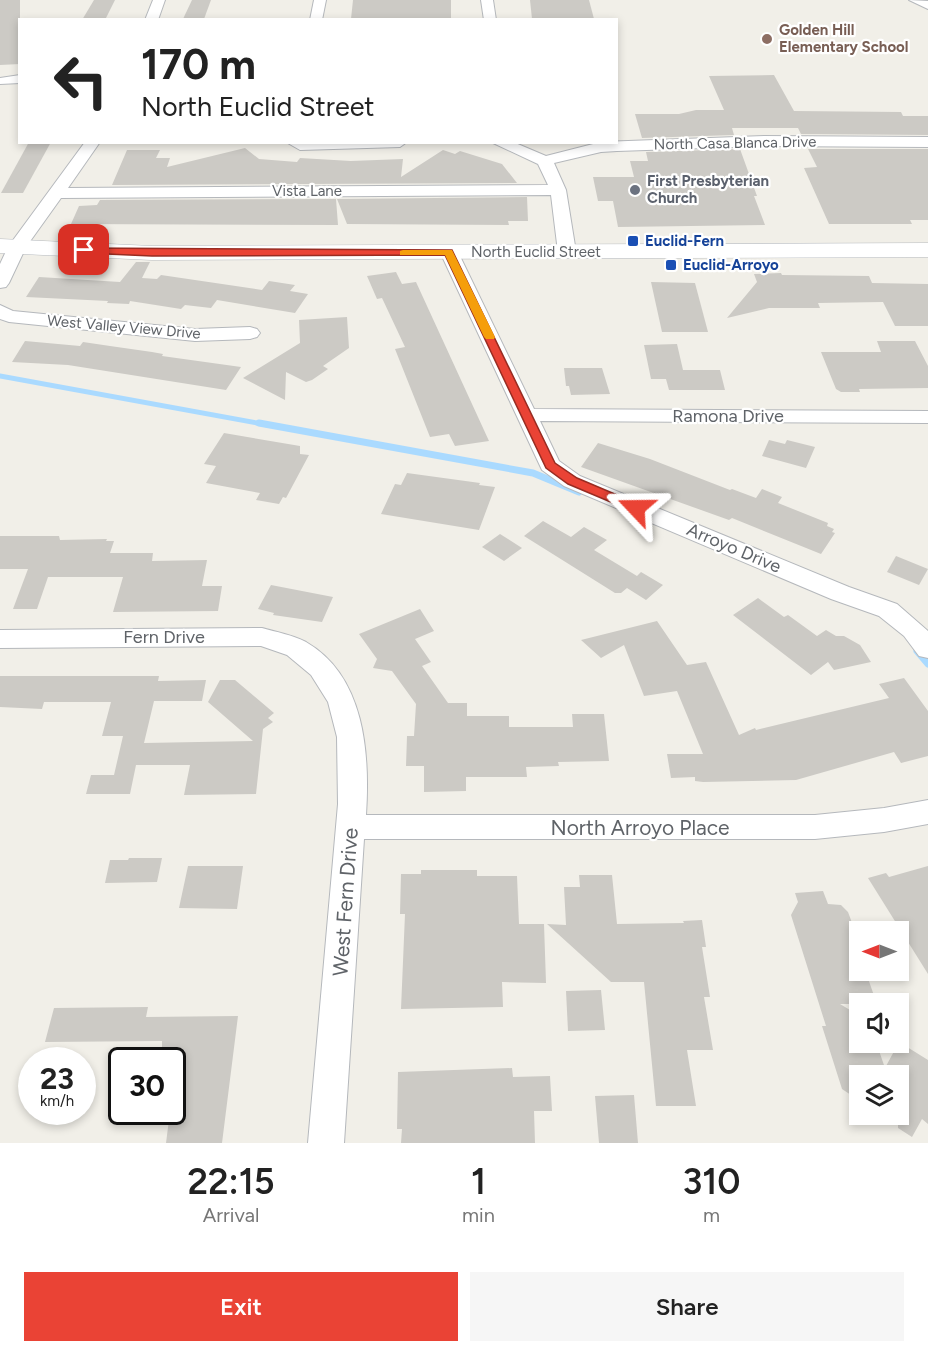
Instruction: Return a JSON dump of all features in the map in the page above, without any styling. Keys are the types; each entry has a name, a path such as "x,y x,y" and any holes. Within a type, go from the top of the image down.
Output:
{"main road":[{"name":"North Euclid Street","path":"9,246 152,253 928,250"}],"street":[{"path":"152,18 159,0"},
{"path":"316,18 320,0"},
{"path":"487,0 490,18"},
{"path":"915,0 928,5"},
{"name":"North Casa Blanca Drive","path":"618,144 928,141"},
{"path":"0,283 9,246 56,193 92,144"},
{"path":"298,144 333,144"},
{"path":"503,144 545,161 558,190 567,252"},
{"name":"North Casa Blanca Drive","path":"545,161 617,144"},
{"name":"Vista Lane","path":"56,193 558,190"},
{"name":"Arroyo Drive","path":"449,252 550,465 572,481 840,593 888,610 914,630 928,649"},
{"name":"West Valley View Drive","path":"0,311 9,316 195,335 250,333"},
{"name":"Ramona Drive","path":"528,416 928,417"},
{"name":"Fern Drive","path":"0,639 262,637 296,648 320,668"},
{"name":"West Fern Drive","path":"320,668 341,700 351,737 352,804 326,1143"},
{"name":"North Arroyo Place","path":"351,828 815,828 928,812"}],"building":[{"path":"0,0 20,0 18,64 0,65"},
{"path":"94,0 115,0 106,18 83,18"},
{"path":"192,0 211,0 204,18 183,18"},
{"path":"353,0 451,0 451,18 351,18"},
{"path":"530,0 589,0 594,18 532,18"},
{"path":"774,75 794,111 901,112 903,116 928,116 928,135 801,134 798,128 732,128 734,135 642,138 635,114 679,114 696,110 724,110 709,76"},
{"path":"28,144 50,144 23,193 1,193"},
{"path":"245,148 259,159 297,162 300,158 351,161 403,159 401,177 443,150 455,154 460,151 502,164 517,183 112,185 127,150 160,150 156,158 170,158 167,167"},
{"name":"First Presbyterian Church","path":"740,149 765,225 618,227 613,201 598,201 593,177 634,177 630,161 648,161 646,152"},
{"path":"808,149 928,149 928,220 910,220 912,224 829,224 804,168 817,167"},
{"path":"527,197 528,221 508,221 509,225 347,224 337,199"},
{"path":"336,199 338,225 71,224 79,206 97,205 100,200"},
{"path":"136,262 150,262 142,278 157,279 161,275 262,290 269,281 295,285 290,291 308,294 295,313 217,300 211,308 185,305 181,309 130,301 129,304 26,297 39,277 120,282"},
{"path":"396,272 402,284 416,282 489,441 455,446 449,434 430,437 395,349 405,347 382,298 377,299 367,276"},
{"path":"781,273 782,275 869,276 872,283 928,284 928,326 895,326 883,302 818,303 820,308 769,308 727,318 757,282 754,274"},
{"path":"651,282 695,283 708,332 662,332"},
{"path":"347,317 349,348 323,366 328,369 312,380 306,382 286,372 285,400 243,378 300,343 299,320"},
{"path":"25,341 80,346 83,342 241,367 226,390 68,365 12,362"},
{"path":"877,341 915,341 928,366 928,388 859,389 860,392 841,392 836,389 821,352 881,352"},
{"path":"677,344 683,370 720,370 725,390 669,390 666,379 651,379 644,345"},
{"path":"564,368 602,368 610,394 571,395 569,386 566,386"},
{"path":"224,433 300,446 300,454 309,455 286,498 283,497 279,504 256,500 260,493 206,483 216,466 204,464"},
{"path":"769,440 785,444 787,440 815,447 806,468 762,456"},
{"path":"598,443 650,459 756,498 762,489 782,497 778,503 828,523 827,526 834,529 832,532 835,533 821,554 732,518 729,520 581,467"},
{"path":"407,473 495,487 479,530 381,514 395,484 401,485"},
{"path":"543,521 571,537 584,527 607,540 594,550 637,576 641,572 663,585 646,600 627,588 621,593 615,593 524,536"},
{"path":"500,534 522,548 504,561 482,547"},
{"path":"0,536 59,536 60,540 107,539 106,541 114,541 110,553 153,553 152,561 207,560 202,586 222,586 218,611 113,612 123,577 48,577 37,609 13,609 28,569 0,569"},
{"path":"896,556 928,569 919,585 887,572"},
{"path":"271,585 333,597 322,622 273,615 274,613 258,609"},
{"path":"758,598 784,617 788,615 817,636 826,630 860,645 871,662 834,670 828,662 811,675 733,615"},
{"path":"420,609 434,631 415,639 431,662 422,666 448,703 467,703 467,716 509,716 509,727 573,727 572,714 604,714 609,761 558,762 559,766 526,767 527,777 466,777 466,791 424,792 424,766 406,766 407,736 414,736 416,704 392,671 373,668 377,659 359,634"},
{"path":"657,621 687,665 706,662 739,735 755,728 756,730 889,698 879,684 904,678 928,711 928,756 901,763 894,752 796,780 703,782 695,781 695,777 671,778 667,754 703,754 677,691 644,696 624,645 601,658 581,640"},
{"path":"0,676 159,676 158,681 206,680 202,701 154,701 144,743 253,741 208,702 220,680 235,680 274,713 268,718 273,722 263,729 256,794 184,795 190,765 136,765 130,794 86,794 91,775 114,775 123,736 102,736 111,702 44,702 42,709 0,707"},
{"path":"129,858 162,858 157,882 105,883 110,860 128,860"},
{"path":"188,866 243,866 237,909 179,908"},
{"path":"928,866 928,974 909,944 909,921 895,921 868,878 886,873 889,877"},
{"path":"421,870 477,870 477,876 517,876 519,924 544,924 546,983 502,982 503,1007 401,1009 405,914 400,914 401,874 421,874"},
{"path":"579,875 612,875 617,924 684,923 683,921 702,920 706,947 702,947 710,997 704,997 713,1050 687,1050 696,1106 656,1106 644,982 611,982 547,924 566,925 564,887 580,887"},
{"path":"823,891 828,904 841,905 848,912 851,921 849,921 849,981 869,981 873,993 849,993 849,1004 840,1004 849,1009 849,1053 880,1053 884,1065 849,1065 849,1094 842,1089 822,1026 826,1026 791,915 798,902 795,893"},
{"path":"601,990 605,1030 568,1031 566,991"},
{"path":"148,1007 146,1017 238,1016 222,1143 166,1143 168,1125 186,1125 186,1047 162,1047 162,1041 45,1042 54,1008"},
{"path":"909,1048 928,1060 928,1124 922,1119 912,1137 898,1128 898,1125 909,1125 909,1065 887,1065 893,1053 909,1053"},
{"path":"512,1068 513,1077 550,1076 552,1111 534,1111 535,1143 401,1143 402,1129 397,1129 398,1072"},
{"path":"634,1095 638,1143 599,1143 595,1096"}],"waterway":[{"path":"0,376 268,425"},
{"path":"259,423 533,473 579,492"},
{"path":"917,651 928,664"}],"slow traffic":[{"path":"403,253 449,252 490,337"}],"place":[{"name":"Golden Hill Elementary School","path":"767,39"},
{"name":"First Presbyterian Church","path":"635,190"},
{"name":"Euclid-Fern","path":"633,241"},
{"name":"Euclid-Arroyo","path":"671,265"}],"route":[{"path":"84,250 152,253 449,252 550,465 572,481 636,508"}]}
